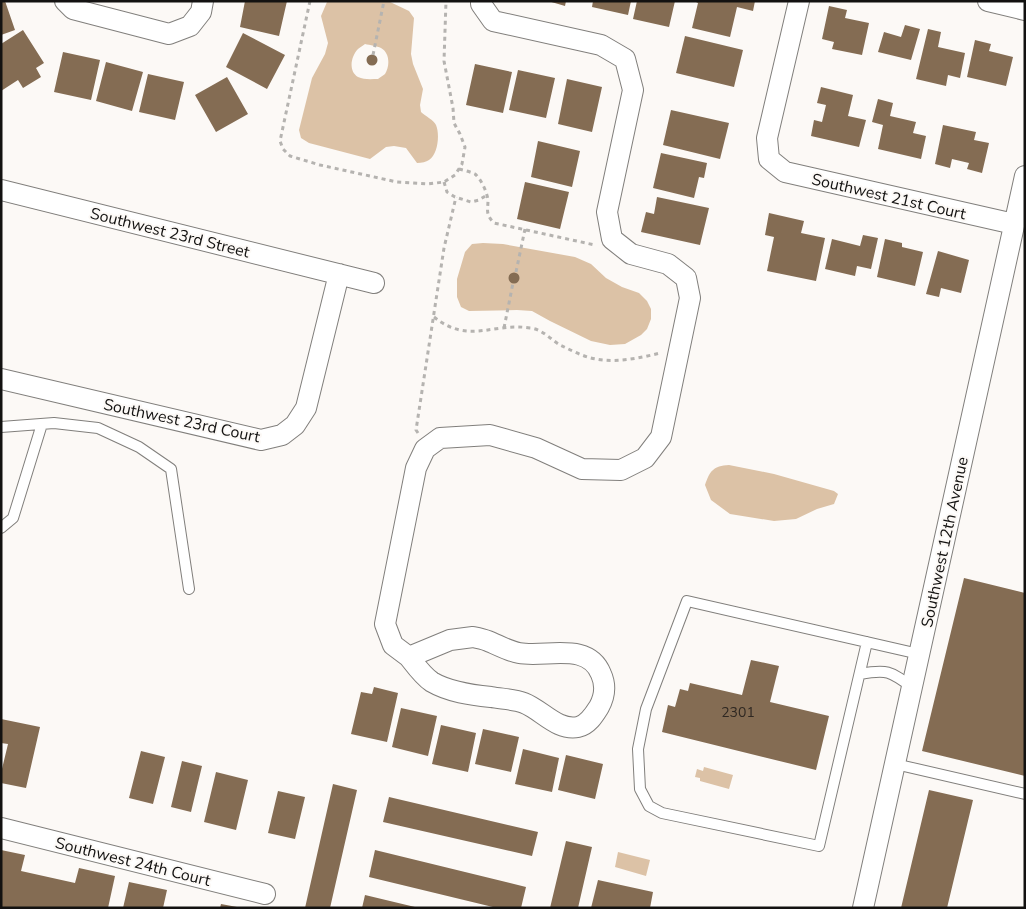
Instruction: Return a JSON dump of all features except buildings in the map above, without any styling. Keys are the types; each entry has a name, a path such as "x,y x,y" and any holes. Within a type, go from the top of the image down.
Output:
{"street":[{"path":"65,1 73,9 169,34 190,26 201,12 203,1"},
{"path":"409,657 450,640 473,637 486,640 517,653 573,653 582,655 597,666 604,683 601,704 596,712 586,724 577,727 567,727 558,724 517,700 475,696 460,692 438,684 426,676 409,657 393,645 385,624 416,468 425,450 440,438 490,435 536,448 582,469 621,470 645,458 661,437 690,298 686,278 668,264 631,254 612,238 607,212 633,90 625,59 600,45 493,21 481,4 481,1"},
{"name":"Southwest 21st Court","path":"799,1 767,138 769,159 784,172 1019,224"},
{"path":"988,1 1025,10"},
{"name":"Southwest 12th Avenue","path":"863,908 919,654 1019,224 1025,176"},
{"name":"Southwest 23rd Street","path":"1,190 374,283"},
{"name":"Southwest 23rd Court","path":"1,379 262,440 282,434 295,425 306,408 338,274"},
{"name":"Southwest 24th Court","path":"1,828 265,894"}],"lane":[{"path":"1,427 54,423 98,428 139,447 171,469 189,589"},
{"path":"1,528 13,518 42,424"},
{"path":"867,642 819,846 662,813 649,806 640,789 638,749 646,709 687,601 867,642 919,654"},
{"path":"860,674 878,671 886,672 897,676 912,687"},
{"path":"895,764 1025,794"}],"path":[{"path":"310,1 280,141 283,149 290,156 320,165 397,182 428,184 444,182 455,175 462,164 465,147 454,123 444,61 446,1"},
{"path":"373,55 384,1"},
{"path":"459,169 474,174 483,185 488,199 487,210 489,218 494,222 600,246 612,238"},
{"path":"444,182 447,192 471,202 487,195"},
{"path":"425,450 416,430 444,248 456,197"},
{"path":"516,272 526,229"},
{"path":"504,326 513,283"},
{"path":"434,316 456,330 470,332 504,326 533,328 558,343 595,359 640,358 662,353 678,355"}],"shaded area":[{"path":"388,1 409,11 414,18 411,54 423,89 420,105 421,112 435,123 438,133 436,149 429,160 417,163 406,148 394,146 386,147 370,159 309,143 301,138 299,130 312,78 325,54 328,43 321,16 327,2","holes":["365,44 381,48 388,56 387,71 378,79 360,78 353,71 354,55"]},
{"path":"472,244 503,244 575,257 591,264 606,278 622,287 639,293 647,301 651,309 651,319 647,329 641,335 625,344 610,345 591,341 532,311 469,311 461,307 457,297 457,279 465,252"},
{"path":"729,465 774,474 834,491 838,494 834,504 817,509 796,519 774,521 730,514 711,500 705,485 713,470"},
{"path":"704,767 733,775 729,789 700,781 700,778 695,777 697,769 703,771"},
{"path":"618,852 650,860 646,876 615,867"}]}
